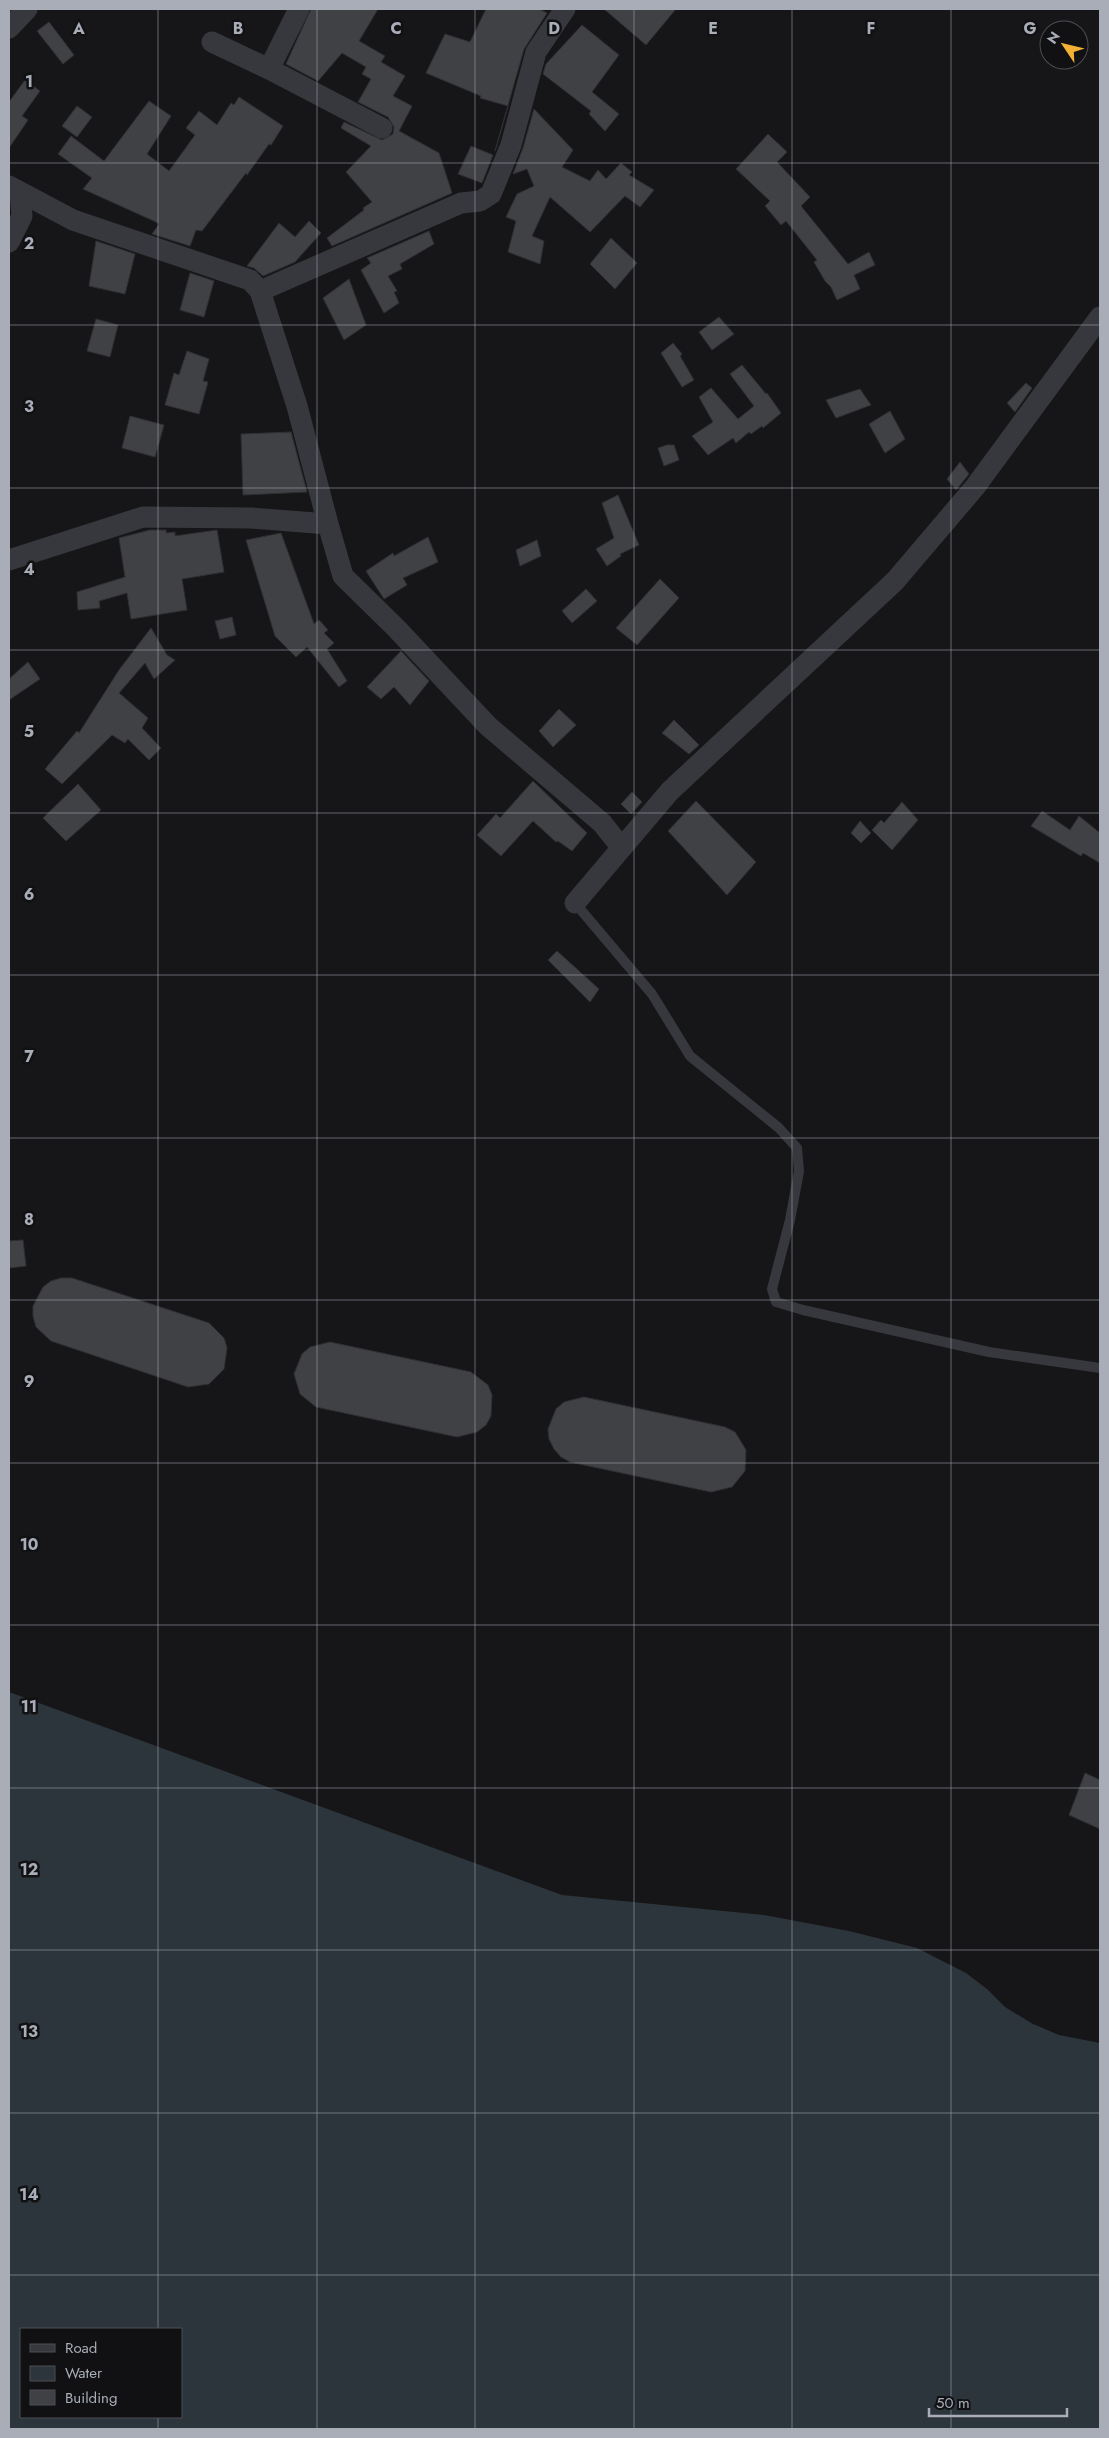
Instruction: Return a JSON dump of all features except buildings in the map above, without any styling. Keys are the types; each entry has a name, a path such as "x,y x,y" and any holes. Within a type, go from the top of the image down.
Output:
{"street":[{"path":"9,28 27,9"},
{"path":"269,69 299,9"},
{"path":"260,291 462,203 480,201 491,194 511,145 536,52 565,9"},
{"path":"212,42 269,69 382,128"},
{"path":"14,189 73,220 250,280 260,291 297,406 343,576 397,629 488,726 602,823 621,847"},
{"path":"9,242 22,216 14,189"},
{"path":"575,903 670,791 895,581 975,487 1100,317"},
{"path":"9,560 143,517 251,518 328,524"}],"lane":[{"path":"575,903 652,994 690,1056 779,1128 797,1148 799,1171 790,1220 772,1288 776,1302 803,1310 989,1352 1100,1368"}],"water":[{"path":"9,1692 562,1895 764,1915 849,1931 917,1948 966,1973 987,1989 1005,2007 1033,2024 1059,2035 1100,2043 1100,2429 9,2429"}]}
